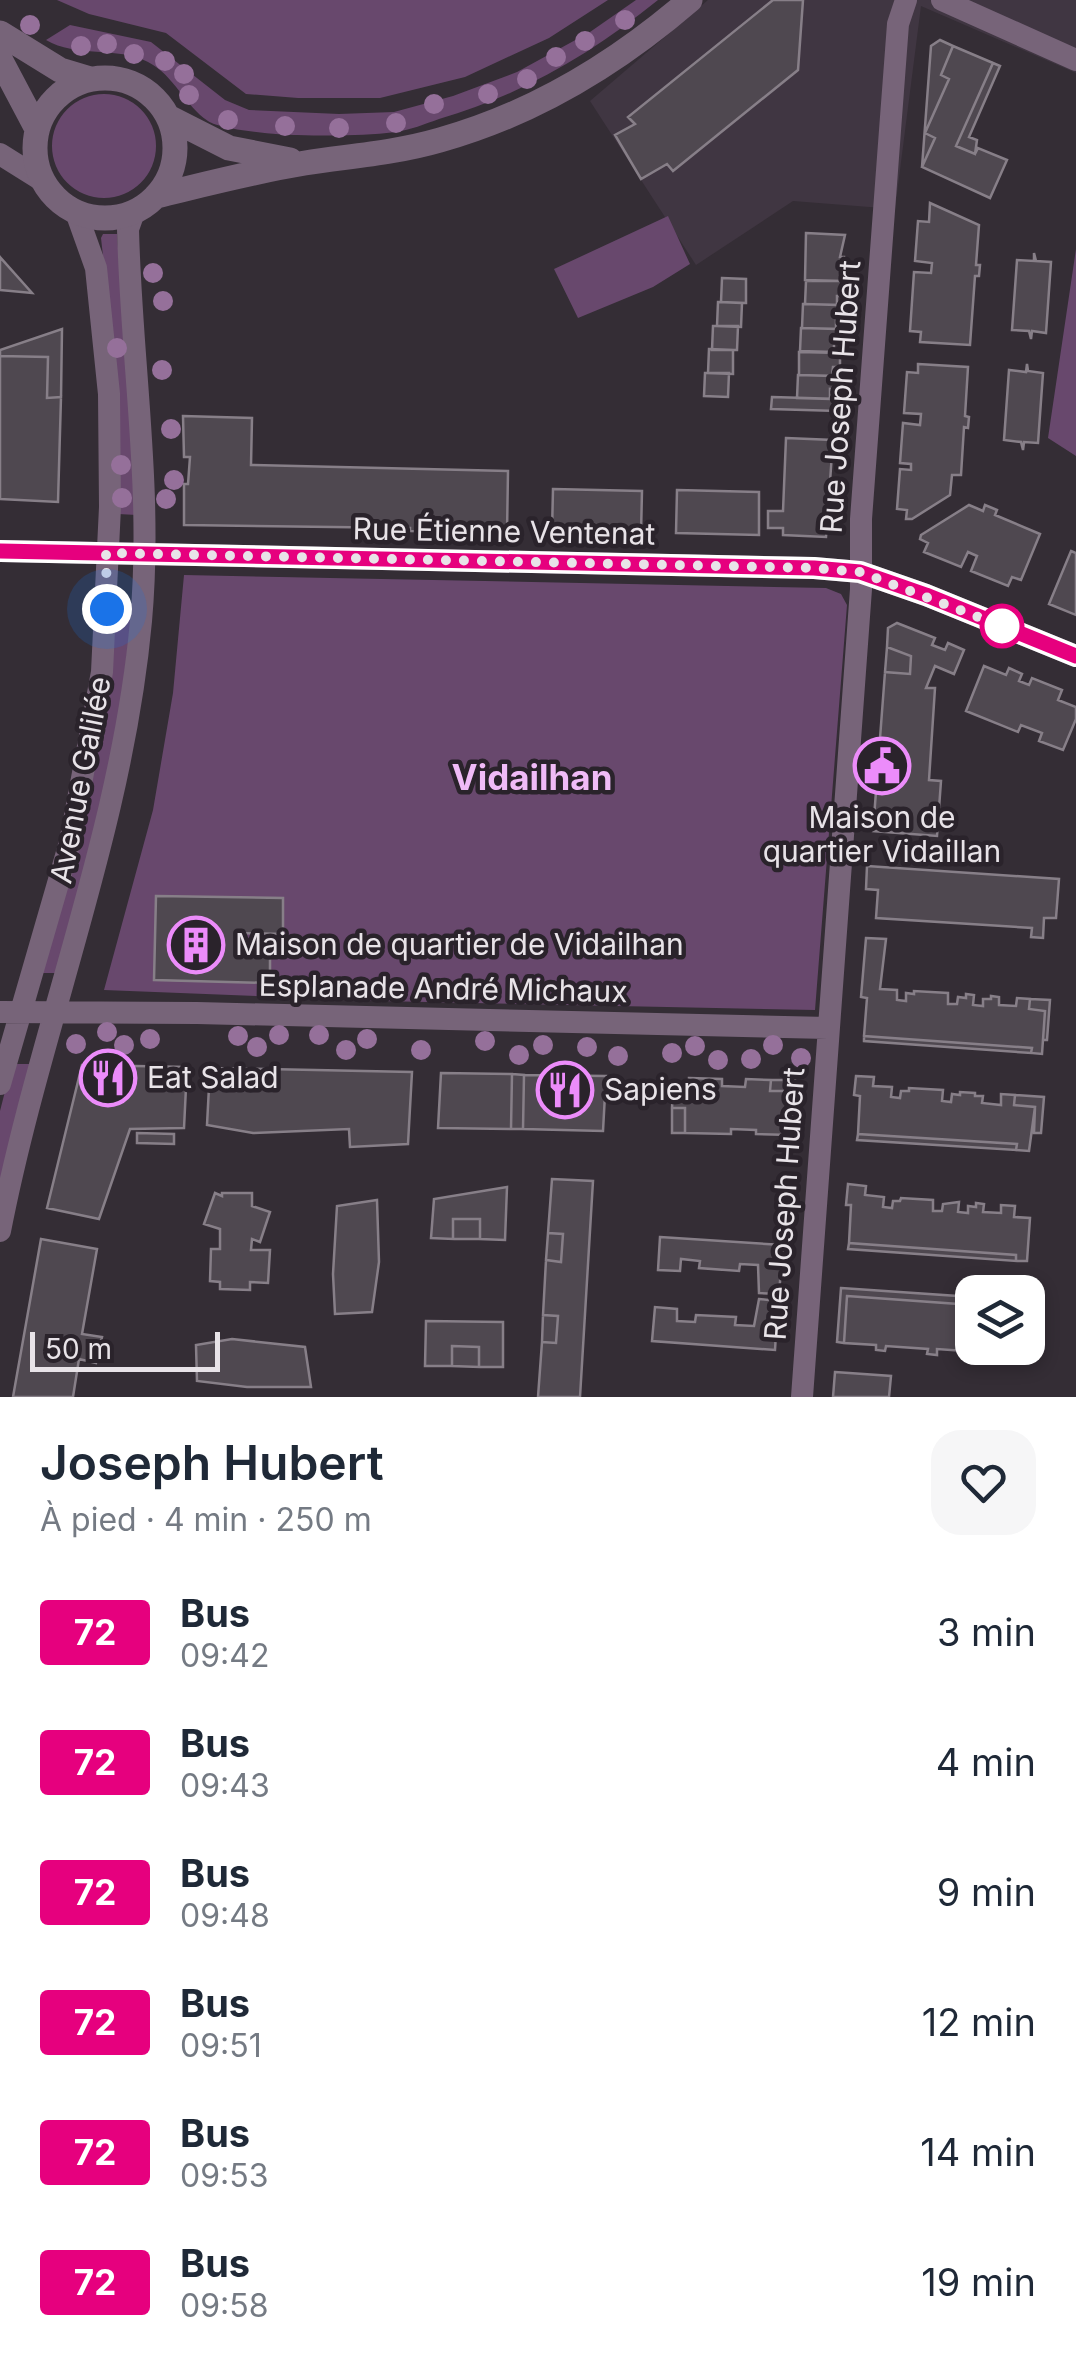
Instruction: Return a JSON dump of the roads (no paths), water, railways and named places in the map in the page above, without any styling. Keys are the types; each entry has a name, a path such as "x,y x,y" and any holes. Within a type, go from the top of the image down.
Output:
{"street":[{"path":"156,196 172,166 175,150 168,118 155,98 136,85 114,78 72,86 57,97 38,129 36,164 57,199 76,212 98,218 134,212 156,196 305,163 384,154 517,112 630,49 690,0"},
{"name":"Rue Joseph Hubert","path":"802,1397 861,519 898,24 906,0"},
{"path":"942,0 1076,60"},
{"path":"0,34 60,70 90,80"},
{"path":"0,60 38,129"},
{"path":"168,118 229,148 305,163"},
{"path":"0,154 43,181"},
{"name":"Avenue Galilée","path":"0,1084 10,1012 70,842 98,704 107,609 110,474 106,353 96,268 76,212"},
{"name":"Avenue Galilée","path":"0,1232 31,1092 101,854 125,739 142,620 146,554 142,418 128,228 134,212"},
{"name":"Rue Étienne Ventenat","path":"0,551 860,572 1076,656"},
{"name":"Esplanade André Michaux","path":"10,1012 828,1028"}],"place":[{"name":"Maison de quartier Vidaillan","path":"882,766"},
{"name":"Maison de quartier de Vidailhan","path":"196,945"},
{"name":"Eat Salad","path":"108,1078"},
{"name":"Sapiens","path":"565,1090"}],"district":[{"name":"Vidailhan","path":"532,778"}]}
